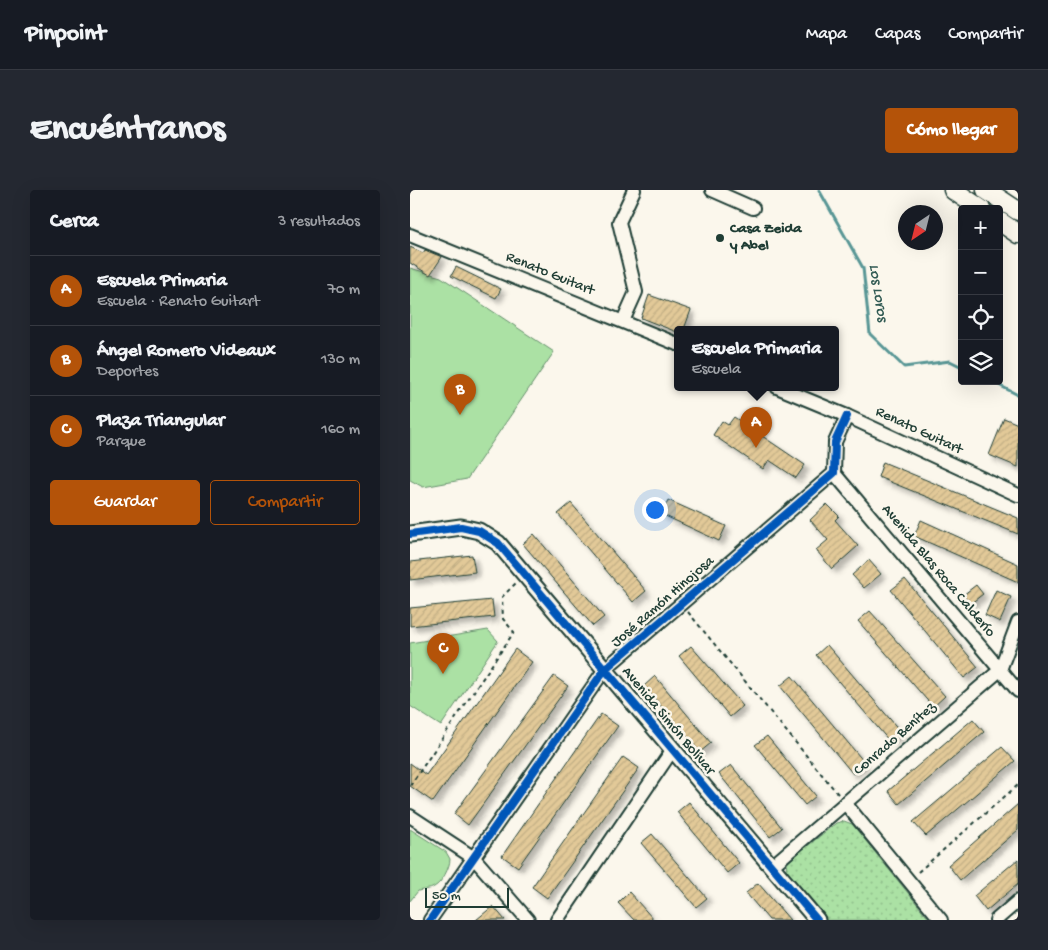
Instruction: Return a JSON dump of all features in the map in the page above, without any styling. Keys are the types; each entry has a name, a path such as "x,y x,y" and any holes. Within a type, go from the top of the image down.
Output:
{"main road":[{"path":"953,190 975,205"},
{"path":"986,190 1018,211"},
{"path":"1003,224 1018,234"}],"street":[{"path":"623,321 636,292 619,222 634,190"},
{"path":"712,190 753,208"},
{"name":"Renato Guitart","path":"410,235 674,343"},
{"name":"Renato Guitart","path":"787,391 847,416 1018,495"},
{"path":"834,473 835,442 847,416"},
{"name":"José Ramón Hinojosa","path":"430,920 606,669 834,473"},
{"name":"Avenida Blas Roca Calderío","path":"834,473 1018,691"},
{"name":"Avenida Simón Bolívar","path":"410,534 461,527 479,531 498,543 817,920"},
{"name":"Conrado Benítez","path":"772,866 1000,670 1018,622"},
{"path":"557,920 673,749"},
{"path":"845,803 941,920"},
{"path":"410,816 474,858 528,920"},
{"path":"996,920 1018,901"}],"path":[{"path":"410,786 514,632 503,619 502,597 524,574"},
{"path":"682,604 845,803"},
{"path":"908,880 1018,785"}],"green space":[{"path":"410,268 441,277 554,352 467,479 423,487 410,480"},
{"path":"488,630 498,641 441,726 410,706 410,643"},
{"path":"844,821 852,824 930,920 825,920 789,878 786,866 790,860 836,823"},
{"path":"410,829 446,852 450,862 443,878 437,885 418,891 410,901"}],"building":[{"path":"410,247 423,253 425,250 442,257 430,275 410,263"},
{"path":"456,267 501,289 496,298 451,276"},
{"path":"649,295 691,310 685,326 674,326 674,331 641,318"},
{"path":"734,417 805,465 796,478 769,460 763,469 713,435 722,421 728,425"},
{"path":"1004,418 1018,424 1018,467 989,455"},
{"path":"883,462 1018,518 1018,534 878,477"},
{"path":"668,500 726,526 719,541 661,514"},
{"path":"571,503 646,591 633,602 558,514"},
{"path":"827,504 839,516 835,520 858,546 832,569 816,550 828,540 810,520"},
{"path":"921,520 1018,564 1018,582 914,536"},
{"path":"534,534 604,617 593,626 523,544"},
{"path":"472,555 475,572 410,580 410,562"},
{"path":"869,560 881,574 864,588 852,575"},
{"path":"905,579 978,667 964,678 891,590"},
{"path":"976,585 983,594 970,604 963,595"},
{"path":"996,590 1011,597 1000,622 985,615"},
{"path":"492,600 494,617 410,626 410,608"},
{"path":"870,611 945,696 933,707 858,621"},
{"path":"827,645 901,732 890,742 816,655"},
{"path":"691,646 743,706 730,717 679,656"},
{"path":"515,649 532,662 433,802 410,786 410,763 426,775"},
{"path":"554,676 568,686 468,825 454,814"},
{"path":"655,676 711,743 700,752 644,686"},
{"path":"792,676 865,763 853,774 780,686"},
{"path":"601,714 618,726 518,867 502,856"},
{"path":"973,719 984,732 899,804 888,791"},
{"path":"767,736 816,796 805,805 755,745"},
{"path":"1002,747 1015,761 926,836 913,822"},
{"path":"623,757 639,768 547,898 532,887"},
{"path":"731,765 782,828 770,837 719,774"},
{"path":"689,802 739,863 727,873 677,812"},
{"path":"1018,804 1018,830 960,880 948,865"},
{"path":"652,834 707,898 696,907 641,843"},
{"path":"1018,859 1018,884 986,911 974,896"},
{"path":"758,883 790,920 769,920 746,893"},
{"path":"629,892 654,920 634,920 618,903"},
{"path":"493,906 505,920 476,920"}],"waterway":[{"name":"Los Loros","path":"819,190 863,268 870,334 904,367 950,361 958,365"},
{"name":"Los Loros","path":"999,385 1018,395"}],"cycle path":[{"path":"430,920 605,669 834,473 835,442 847,416"},
{"path":"410,534 461,527 479,531 498,543 817,920"}],"place":[{"name":"Casa Zeida y Abel","path":"720,238"},
{"name":"Ángel Romero Videaux","path":"460,415"},
{"name":"Escuela Primaria","path":"756,448"},
{"name":"Plaza Triangular","path":"443,674"}]}
